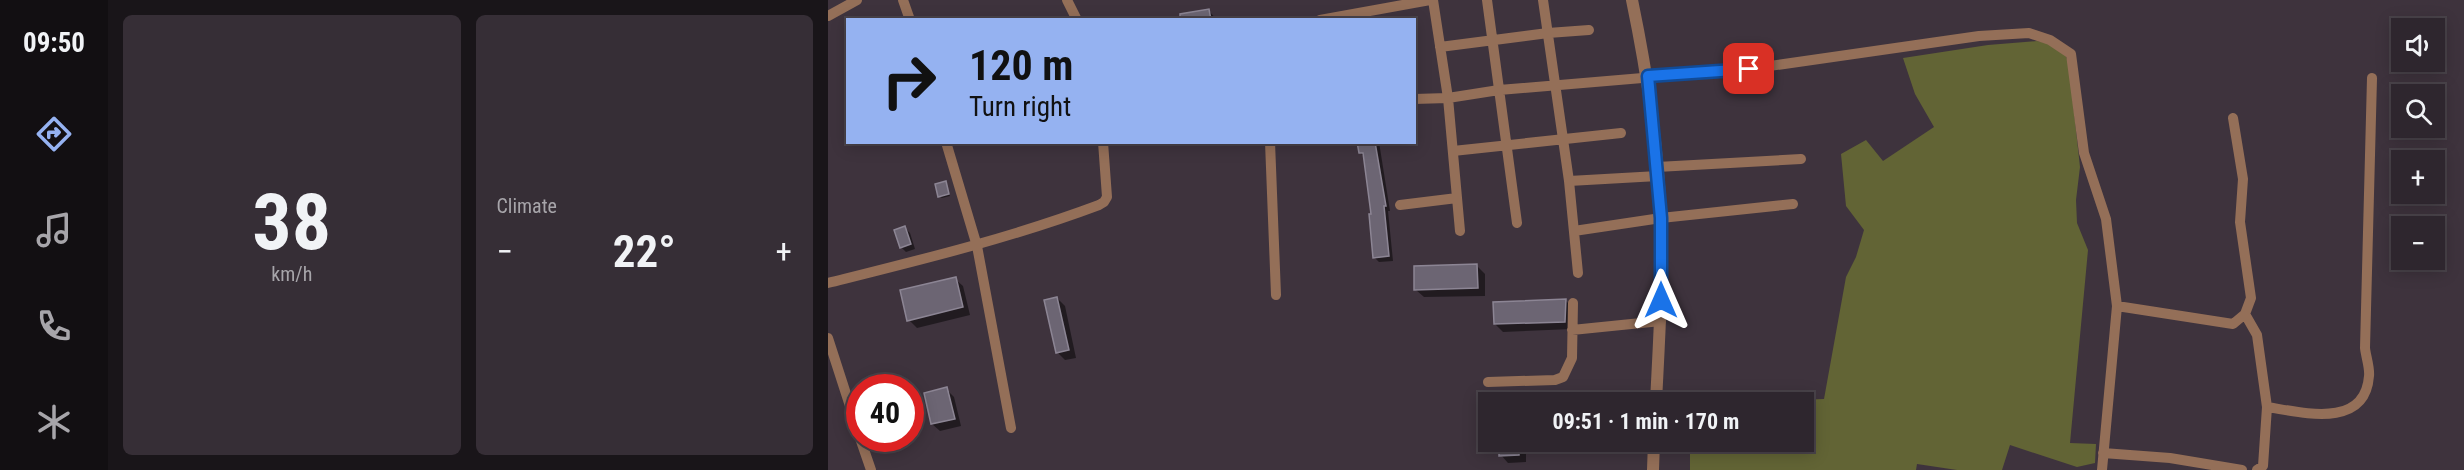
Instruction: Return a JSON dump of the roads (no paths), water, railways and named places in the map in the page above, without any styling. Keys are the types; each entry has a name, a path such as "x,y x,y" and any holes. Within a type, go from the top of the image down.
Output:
{"street":[{"path":"828,16 857,0"},
{"path":"903,0 909,18"},
{"path":"1067,0 1076,18"},
{"path":"1331,18 1432,0 1448,98 1460,231"},
{"path":"1487,0 1517,223"},
{"path":"1543,0 1569,181 1578,273"},
{"path":"1632,0 1648,76 1661,218 1661,321 1657,392"},
{"path":"1440,47 1589,30"},
{"path":"1416,99 1448,98 1499,90 1648,76 1749,69 1978,36 2029,33 2050,40 2071,54 2085,153 2106,219 2117,306 2102,470"},
{"path":"2267,407 2328,415 2353,408 2363,396 2369,376 2365,348 2372,78"},
{"path":"2117,306 2233,324 2245,314 2251,298 2240,222 2242,179 2234,118"},
{"path":"1453,151 1621,133"},
{"path":"947,144 976,246 1011,428"},
{"path":"828,283 976,246 1040,227 1104,202 1107,197 1103,144"},
{"path":"1270,144 1276,295"},
{"path":"1569,181 1801,159"},
{"path":"1400,205 1457,198"},
{"path":"1574,231 1661,218 1793,204"},
{"path":"1488,382 1555,380 1563,377 1572,358 1573,303"},
{"path":"2245,314 2257,335 2267,407 2263,466 2257,470"},
{"path":"1572,330 1661,321"},
{"path":"828,338 846,394"},
{"path":"865,452 871,470"},
{"path":"1653,470 1654,452"},
{"path":"2103,453 2170,458 2242,470"}]}
